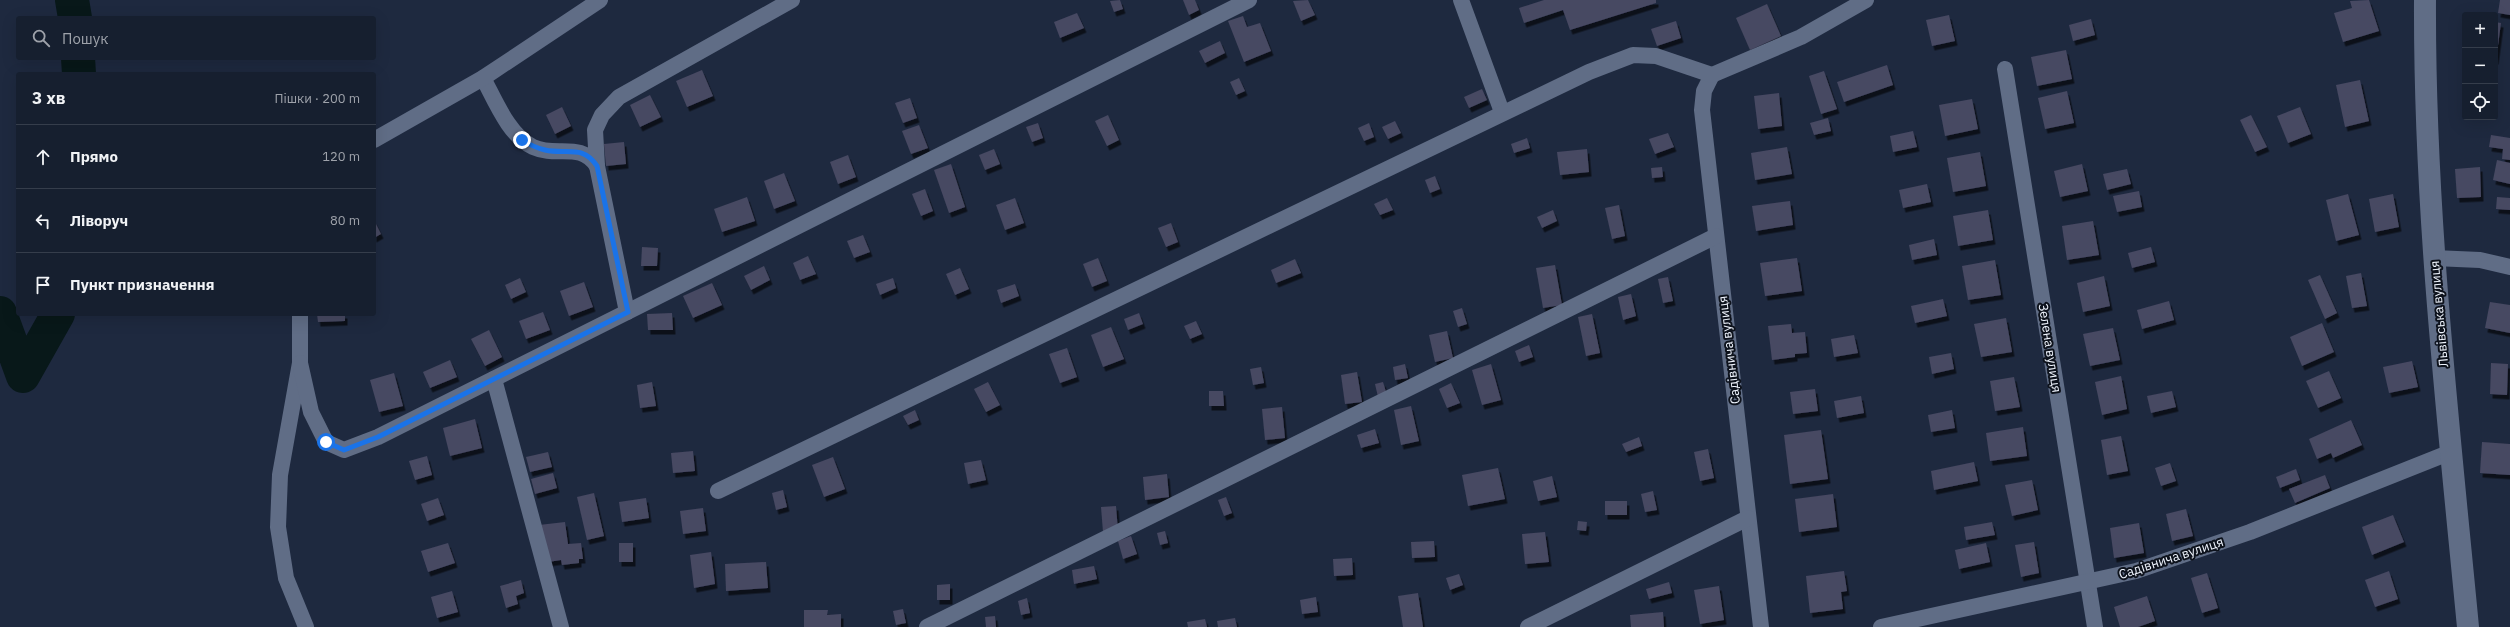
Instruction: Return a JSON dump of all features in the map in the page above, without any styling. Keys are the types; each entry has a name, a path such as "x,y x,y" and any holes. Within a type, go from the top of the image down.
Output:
{"main road":[{"name":"Львівська вулиця","path":"2425,0 2424,64 2434,258 2468,627"}],"street":[{"path":"376,139 483,78 600,0"},
{"path":"628,312 597,166 595,130 602,115 619,97 792,0"},
{"path":"300,363 311,412 326,442 344,450 378,437 1249,0"},
{"path":"1461,0 1502,112"},
{"path":"718,491 1502,112 1589,72 1633,55 1656,56 1712,75 1801,37 1866,0"},
{"name":"Зелена вулиця","path":"2005,69 2095,627"},
{"name":"Садівнича вулиця","path":"1712,75 1704,91 1702,110 1761,627"},
{"path":"483,78 508,122 522,140 533,147 546,151 580,152 590,156 597,166"},
{"path":"926,627 1716,236"},
{"path":"2434,258 2480,260 2510,267"},
{"path":"300,316 300,363 280,475 278,527 286,578 306,627"},
{"path":"494,379 561,627"},
{"name":"Садівнича вулиця","path":"1880,627 2088,583 2136,571 2250,532 2451,452"},
{"path":"1528,627 1748,518"}],"building":[{"path":"1120,0 1123,9 1114,12 1110,1"},
{"path":"1183,0 1195,0 1199,10 1189,15"},
{"path":"1308,0 1315,15 1301,21 1293,1"},
{"path":"1544,0 1656,0 1656,3 1570,30 1563,10 1524,23 1519,8"},
{"path":"2369,0 2379,31 2343,42 2334,13 2352,8 2350,1"},
{"path":"2500,0 2510,0 2510,15 2498,13"},
{"path":"1767,4 1781,36 1750,50 1736,18"},
{"path":"1077,13 1084,28 1060,38 1054,22"},
{"path":"1949,15 1955,41 1932,46 1926,20"},
{"path":"1243,16 1247,27 1260,23 1271,51 1244,62 1228,21"},
{"path":"2091,19 2095,35 2073,41 2069,25"},
{"path":"1676,21 1681,38 1657,46 1651,29"},
{"path":"2498,22 2501,23 2498,45"},
{"path":"1220,41 1225,53 1205,63 1199,51"},
{"path":"2066,50 2072,79 2037,86 2031,57"},
{"path":"1887,65 1893,85 1844,102 1837,82"},
{"path":"702,70 713,96 687,107 676,81"},
{"path":"1824,71 1837,109 1821,114 1809,76"},
{"path":"1239,78 1245,91 1236,95 1230,82"},
{"path":"2360,80 2369,121 2345,127 2336,85"},
{"path":"1482,89 1487,100 1469,108 1464,97"},
{"path":"2067,91 2074,123 2045,129 2038,98"},
{"path":"1779,93 1782,126 1758,129 1754,96"},
{"path":"650,95 661,117 640,127 630,105"},
{"path":"910,98 917,118 903,123 895,103"},
{"path":"1972,99 1978,129 1945,136 1939,105"},
{"path":"562,107 571,126 555,134 546,115"},
{"path":"2300,107 2311,134 2288,143 2277,116"},
{"path":"1108,115 1119,140 1107,146 1095,121"},
{"path":"2251,115 2267,147 2255,152 2240,120"},
{"path":"1828,118 1831,131 1814,135 1810,123"},
{"path":"1395,121 1401,133 1388,139 1382,127"},
{"path":"1038,123 1043,138 1032,142 1026,127"},
{"path":"1369,123 1374,137 1364,141 1358,128"},
{"path":"919,125 928,148 911,154 902,131"},
{"path":"1913,131 1917,147 1893,152 1890,136"},
{"path":"1668,133 1674,147 1655,154 1649,139"},
{"path":"2491,135 2510,138 2510,160 2502,159 2503,149 2489,147"},
{"path":"1527,138 1530,148 1514,153 1511,144"},
{"path":"624,142 626,164 606,166 604,144"},
{"path":"1787,147 1792,174 1755,180 1751,153"},
{"path":"994,149 1000,164 985,170 979,155"},
{"path":"1587,149 1589,172 1560,175 1557,152"},
{"path":"1980,152 1986,186 1953,192 1947,158"},
{"path":"848,155 856,177 838,184 830,162"},
{"path":"2497,160 2510,163 2510,184 2493,180"},
{"path":"951,164 965,207 949,213 934,170"},
{"path":"2082,164 2088,191 2060,197 2054,171"},
{"path":"1662,167 1663,177 1652,178 1651,168"},
{"path":"2480,167 2481,197 2457,198 2455,169"},
{"path":"2127,169 2131,184 2107,190 2103,174"},
{"path":"784,173 795,201 774,209 764,181"},
{"path":"1435,176 1440,189 1430,193 1425,180"},
{"path":"1927,184 1931,202 1903,208 1899,190"},
{"path":"925,189 933,211 921,216 912,194"},
{"path":"2139,191 2142,207 2117,212 2113,196"},
{"path":"2348,194 2359,235 2336,241 2326,200"},
{"path":"2393,194 2399,227 2375,232 2369,199"},
{"path":"747,197 755,221 722,232 714,209"},
{"path":"2497,197 2510,198 2510,210 2496,209"},
{"path":"1015,198 1024,223 1005,230 996,205"},
{"path":"1387,198 1393,210 1380,215 1374,204"},
{"path":"1790,201 1793,225 1756,231 1752,206"},
{"path":"1619,205 1625,236 1612,239 1605,208"},
{"path":"1553,210 1557,221 1542,228 1537,217"},
{"path":"1988,210 1993,240 1958,246 1953,216"},
{"path":"2093,221 2099,255 2067,260 2062,226"},
{"path":"1171,223 1178,242 1166,247 1158,228"},
{"path":"376,224 381,234 376,237"},
{"path":"863,235 870,252 854,258 847,241"},
{"path":"1934,239 1937,255 1912,260 1909,245"},
{"path":"642,247 658,248 657,266 641,266"},
{"path":"2151,247 2155,262 2132,268 2128,253"},
{"path":"808,256 816,274 800,280 793,263"},
{"path":"1098,258 1107,281 1092,287 1083,264"},
{"path":"1797,258 1802,291 1765,296 1760,263"},
{"path":"1295,259 1301,273 1276,283 1271,270"},
{"path":"1995,260 2001,295 1968,300 1962,266"},
{"path":"1555,265 1562,305 1543,308 1536,268"},
{"path":"764,266 770,280 751,290 744,276"},
{"path":"960,268 969,289 955,295 946,274"},
{"path":"2361,273 2367,306 2352,308 2346,276"},
{"path":"2320,275 2337,313 2325,319 2308,280"},
{"path":"2104,276 2110,306 2083,312 2077,283"},
{"path":"1668,277 1673,301 1663,303 1658,279"},
{"path":"520,278 526,292 511,299 505,285"},
{"path":"893,278 896,288 880,295 876,284"},
{"path":"584,282 593,307 569,316 560,291"},
{"path":"712,283 722,305 693,318 683,296"},
{"path":"1015,284 1019,296 1001,303 997,290"},
{"path":"1631,294 1636,316 1623,320 1618,297"},
{"path":"1943,299 1947,316 1915,323 1911,306"},
{"path":"2169,301 2174,320 2142,329 2137,310"},
{"path":"2490,302 2510,305 2510,333 2485,328"},
{"path":"1462,308 1467,324 1458,327 1453,311"},
{"path":"543,312 550,330 526,339 519,321"},
{"path":"672,313 673,330 648,330 647,314"},
{"path":"1139,313 1143,324 1128,330 1124,319"},
{"path":"1592,314 1600,353 1586,356 1578,317"},
{"path":"317,316 345,316 345,321 318,322"},
{"path":"2006,318 2012,352 1981,357 1974,324"},
{"path":"1196,321 1202,334 1190,339 1184,326"},
{"path":"2322,323 2334,352 2302,366 2290,337"},
{"path":"1791,324 1792,333 1805,332 1807,353 1795,354 1795,357 1772,360 1768,326"},
{"path":"1111,327 1124,359 1103,367 1091,335"},
{"path":"2113,328 2120,360 2090,366 2083,334"},
{"path":"489,330 502,357 485,366 471,339"},
{"path":"1447,331 1453,358 1435,362 1429,335"},
{"path":"1854,335 1858,353 1834,357 1831,339"},
{"path":"1529,345 1533,357 1519,362 1515,351"},
{"path":"1067,348 1077,377 1060,383 1049,354"},
{"path":"1951,353 1954,369 1932,374 1929,357"},
{"path":"450,360 457,377 430,388 423,372"},
{"path":"2412,361 2418,387 2389,393 2383,367"},
{"path":"2491,363 2508,364 2507,395 2490,394"},
{"path":"1405,364 1408,378 1395,380 1393,367"},
{"path":"1491,364 1501,400 1482,405 1472,370"},
{"path":"1261,367 1264,383 1253,385 1250,369"},
{"path":"2329,371 2341,398 2318,408 2306,381"},
{"path":"1357,372 1362,402 1345,404 1341,375"},
{"path":"394,373 403,406 379,412 370,380"},
{"path":"2121,376 2127,409 2102,415 2095,382"},
{"path":"2014,377 2020,407 1995,411 1990,381"},
{"path":"652,382 656,406 640,408 637,385"},
{"path":"988,382 1000,405 986,412 974,389"},
{"path":"1383,382 1387,395 1378,397 1375,384"},
{"path":"1451,383 1460,403 1447,408 1439,389"},
{"path":"1815,389 1818,411 1793,414 1790,392"},
{"path":"1209,391 1223,391 1224,406 1209,406"},
{"path":"2172,391 2176,407 2151,413 2147,396"},
{"path":"1861,396 1864,413 1837,418 1834,401"},
{"path":"1411,406 1419,441 1401,445 1394,410"},
{"path":"1282,407 1285,438 1265,440 1262,409"},
{"path":"915,410 919,420 908,425 903,416"},
{"path":"1952,410 1955,428 1931,432 1928,415"},
{"path":"475,419 482,448 450,456 443,428"},
{"path":"2351,420 2362,445 2333,458 2331,453 2317,459 2309,439"},
{"path":"2023,427 2027,456 1990,461 1986,433"},
{"path":"1375,429 1379,443 1361,448 1357,435"},
{"path":"1821,430 1828,479 1790,484 1784,435"},
{"path":"2121,436 2128,471 2107,475 2101,440"},
{"path":"1639,437 1642,446 1626,452 1622,444"},
{"path":"2482,442 2510,444 2510,475 2480,473"},
{"path":"1708,449 1714,478 1700,481 1694,452"},
{"path":"693,451 695,471 673,473 671,453"},
{"path":"548,452 552,467 530,472 526,457"},
{"path":"427,456 432,475 415,480 409,461"},
{"path":"833,457 845,489 824,497 812,465"},
{"path":"981,460 986,480 968,484 964,463"},
{"path":"1974,462 1978,481 1934,490 1931,471"},
{"path":"2170,463 2176,481 2161,486 2155,468"},
{"path":"1498,468 1505,499 1468,506 1462,475"},
{"path":"2296,469 2300,480 2280,488 2276,477"},
{"path":"553,473 557,488 535,494 531,479"},
{"path":"1167,474 1169,497 1145,500 1143,477"},
{"path":"2325,475 2330,488 2295,503 2289,489"},
{"path":"1552,476 1557,497 1538,501 1533,481"},
{"path":"2032,480 2038,510 2012,516 2005,485"},
{"path":"783,490 787,507 776,510 772,493"},
{"path":"1653,491 1657,510 1645,512 1641,494"},
{"path":"594,493 604,536 587,540 577,497"},
{"path":"1833,494 1837,527 1799,532 1795,499"},
{"path":"1226,497 1232,513 1224,516 1218,500"},
{"path":"438,498 444,515 427,521 421,504"},
{"path":"646,498 649,518 622,522 619,502"},
{"path":"1605,501 1627,501 1627,515 1605,515"},
{"path":"1116,506 1118,531 1103,532 1101,507"},
{"path":"703,508 706,531 683,534 680,511"},
{"path":"2186,509 2193,536 2172,541 2166,514"},
{"path":"2393,515 2404,542 2372,555 2362,527"},
{"path":"1578,521 1587,522 1586,531 1577,530"},
{"path":"565,522 568,544 581,543 583,559 579,559 579,563 562,565 561,560 548,562 539,525"},
{"path":"1992,522 1995,535 1966,540 1964,527"},
{"path":"2139,523 2144,553 2114,558 2110,528"},
{"path":"1165,531 1168,543 1160,545 1157,533"},
{"path":"1545,532 1549,562 1525,564 1522,534"},
{"path":"1131,536 1137,554 1123,559 1118,541"},
{"path":"1434,541 1435,557 1412,558 1411,542"},
{"path":"2034,542 2039,573 2021,577 2015,545"},
{"path":"448,543 455,563 428,572 421,551"},
{"path":"619,543 633,543 633,562 619,562"},
{"path":"1986,543 1990,562 1959,569 1955,550"},
{"path":"711,552 715,584 694,588 690,555"},
{"path":"1352,558 1353,575 1334,576 1333,559"},
{"path":"766,562 768,588 726,591 725,564"},
{"path":"1094,566 1097,579 1074,584 1072,570"},
{"path":"1844,571 1847,591 1841,592 1843,609 1810,613 1806,576"},
{"path":"2389,571 2398,599 2375,607 2365,580"},
{"path":"2207,573 2218,608 2202,613 2191,578"},
{"path":"1459,574 1463,585 1450,590 1446,578"},
{"path":"521,580 524,593 516,596 518,604 506,608 500,586"},
{"path":"1669,582 1672,593 1649,599 1646,589"},
{"path":"950,584 950,600 937,600 937,585"},
{"path":"1719,586 1724,620 1700,624 1694,590"},
{"path":"452,591 458,612 437,618 431,597"},
{"path":"1418,593 1423,627 1403,627 1398,596"},
{"path":"2147,596 2155,621 2138,627 2120,627 2114,607"},
{"path":"1316,597 1318,612 1302,614 1300,600"},
{"path":"1027,598 1030,613 1021,615 1018,601"},
{"path":"903,609 906,623 896,625 893,611"},
{"path":"804,610 828,610 827,615 841,614 841,627 804,627"},
{"path":"1663,612 1664,627 1631,627 1630,615"},
{"path":"995,616 996,627 986,627 985,617"},
{"path":"1235,618 1237,627 1218,627 1217,621"},
{"path":"1205,619 1207,627 1188,627 1187,622"}],"waterway":[{"path":"72,0 75,16"},
{"path":"78,60 79,72"},
{"path":"0,313 23,376 57,316"}],"route":[{"path":"326,442 344,450 378,437 628,312 597,166 590,156 580,152 546,151 533,147 522,140"}]}
